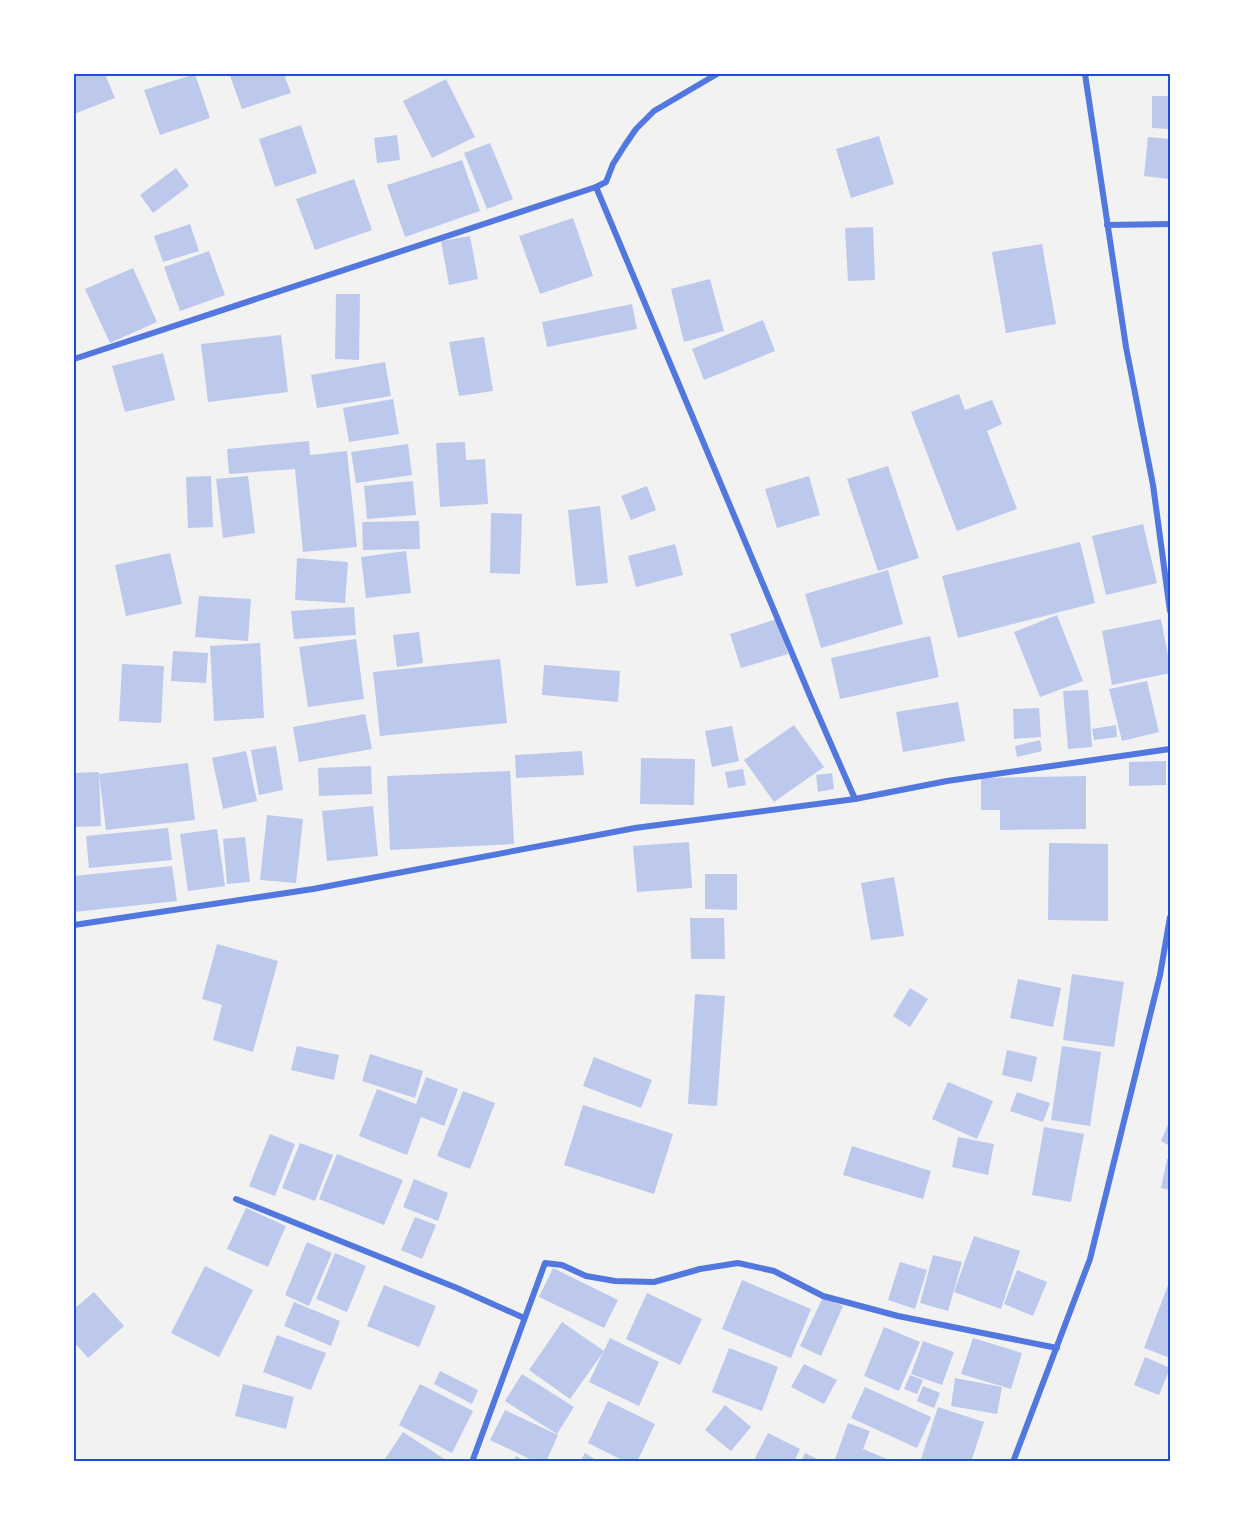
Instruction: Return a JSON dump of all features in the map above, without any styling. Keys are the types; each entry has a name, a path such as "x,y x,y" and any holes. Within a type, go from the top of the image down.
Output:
{"street":[{"path":"74,359 596,187 606,182 613,164 625,145 636,129 654,111 717,74"},
{"path":"1085,74 1125,347 1153,485 1170,611"},
{"path":"596,187 855,799"},
{"path":"1107,225 1170,224"},
{"path":"74,925 313,889 635,828 855,799 947,781 1170,750"},
{"path":"1013,1461 1090,1259 1157,987 1170,917"},
{"path":"236,1199 457,1288 524,1318"},
{"path":"472,1461 545,1263 562,1265 586,1276 615,1281 654,1282 700,1269 738,1263 774,1270 823,1296 898,1316 1057,1348"}],"building":[{"path":"74,74 105,74 115,98 74,114"},
{"path":"195,74 210,118 160,135 144,90"},
{"path":"284,74 291,93 242,109 230,76"},
{"path":"446,79 475,137 432,158 403,101"},
{"path":"1152,96 1170,96 1170,129 1152,128"},
{"path":"301,125 317,173 275,187 259,139"},
{"path":"397,135 400,160 377,163 374,138"},
{"path":"879,136 894,184 851,198 836,149"},
{"path":"1148,137 1170,139 1170,179 1144,176"},
{"path":"490,143 513,199 487,209 464,153"},
{"path":"462,160 480,211 405,237 387,185"},
{"path":"176,168 189,186 153,213 140,195"},
{"path":"354,179 372,230 315,250 296,199"},
{"path":"573,218 593,276 540,294 519,236"},
{"path":"190,224 199,251 163,262 154,236"},
{"path":"873,227 875,280 848,281 845,228"},
{"path":"470,236 478,279 449,285 441,241"},
{"path":"1042,244 1056,324 1006,333 992,252"},
{"path":"209,251 225,295 180,311 164,267"},
{"path":"133,268 157,322 110,343 85,289"},
{"path":"710,279 724,331 684,342 671,289"},
{"path":"336,294 360,294 359,360 335,359"},
{"path":"632,304 637,329 547,347 542,322"},
{"path":"763,320 775,351 704,380 692,349"},
{"path":"281,335 288,392 208,402 201,344"},
{"path":"484,337 493,391 459,396 449,342"},
{"path":"163,353 175,400 125,412 112,366"},
{"path":"385,362 391,396 317,408 311,375"},
{"path":"959,394 965,410 992,400 1002,424 987,431 1017,509 957,531 911,412"},
{"path":"393,399 399,434 349,442 343,408"},
{"path":"309,441 310,455 347,451 357,547 303,552 295,469 229,474 227,449"},
{"path":"465,442 466,460 485,459 488,504 440,507 436,443"},
{"path":"408,444 412,475 356,483 351,452"},
{"path":"888,466 919,558 878,571 847,479"},
{"path":"211,476 213,527 188,528 186,477"},
{"path":"248,476 255,533 223,538 216,479"},
{"path":"809,476 820,515 777,528 765,489"},
{"path":"413,481 416,515 367,519 364,486"},
{"path":"647,486 656,510 631,520 621,496"},
{"path":"600,506 608,583 576,586 568,510"},
{"path":"491,513 522,514 520,574 490,573"},
{"path":"419,521 420,549 363,550 362,522"},
{"path":"1143,524 1157,583 1106,595 1092,536"},
{"path":"1080,542 1095,603 958,638 942,576"},
{"path":"675,544 683,575 636,587 628,556"},
{"path":"406,551 411,593 366,598 361,557"},
{"path":"170,553 182,604 126,616 115,565"},
{"path":"297,558 348,562 345,603 295,600"},
{"path":"888,570 903,624 821,648 805,594"},
{"path":"199,596 251,599 248,641 195,637"},
{"path":"354,607 356,635 294,639 291,611"},
{"path":"1057,615 1083,681 1040,697 1014,632"},
{"path":"777,619 788,654 741,668 730,634"},
{"path":"1161,619 1170,673 1112,685 1102,631"},
{"path":"419,632 423,663 397,667 393,635"},
{"path":"930,636 939,677 840,699 831,658"},
{"path":"356,639 364,699 308,707 299,647"},
{"path":"260,643 264,718 214,721 210,646"},
{"path":"173,651 208,653 206,683 171,681"},
{"path":"500,659 507,723 380,736 373,672"},
{"path":"122,664 164,666 161,723 119,721"},
{"path":"544,665 620,671 618,702 542,695"},
{"path":"1147,681 1159,732 1122,741 1109,689"},
{"path":"1088,690 1092,747 1068,749 1063,691"},
{"path":"958,702 965,741 903,752 896,712"},
{"path":"1039,708 1041,737 1014,739 1013,709"},
{"path":"365,714 372,749 299,762 293,727"},
{"path":"794,725 824,767 774,802 744,760"},
{"path":"1116,725 1117,737 1094,740 1092,729"},
{"path":"732,726 739,761 712,767 705,731"},
{"path":"1040,740 1042,751 1017,757 1015,746"},
{"path":"276,746 283,790 259,795 251,750"},
{"path":"246,751 257,801 223,809 212,758"},
{"path":"582,751 584,775 516,778 515,755"},
{"path":"641,758 695,759 694,805 640,804"},
{"path":"1166,761 1166,785 1129,786 1129,762"},
{"path":"188,763 195,820 106,830 99,774"},
{"path":"371,766 372,794 319,796 318,768"},
{"path":"743,769 746,785 728,788 725,772"},
{"path":"510,771 514,844 390,850 387,776"},
{"path":"99,772 101,826 74,827 74,773"},
{"path":"832,773 834,789 818,792 816,775"},
{"path":"1086,776 1086,829 1000,830 1000,810 981,810 981,778"},
{"path":"373,806 378,856 327,861 322,811"},
{"path":"267,815 303,819 296,883 260,880"},
{"path":"168,828 172,860 89,868 86,836"},
{"path":"217,829 225,886 188,891 180,834"},
{"path":"245,837 250,882 227,884 223,839"},
{"path":"689,842 692,888 637,892 633,846"},
{"path":"1049,843 1108,844 1108,921 1048,920"},
{"path":"172,866 177,901 74,912 74,876"},
{"path":"705,874 737,874 737,910 705,909"},
{"path":"894,877 904,936 871,940 861,883"},
{"path":"690,918 724,918 725,959 691,959"},
{"path":"217,944 278,961 253,1052 213,1040 222,1005 202,999"},
{"path":"1072,974 1124,982 1114,1047 1063,1040"},
{"path":"1018,979 1061,988 1053,1027 1010,1018"},
{"path":"910,988 928,999 910,1027 893,1016"},
{"path":"695,994 725,996 717,1106 688,1104"},
{"path":"297,1046 339,1055 334,1080 291,1070"},
{"path":"1062,1046 1101,1052 1090,1126 1051,1120"},
{"path":"1007,1050 1037,1057 1032,1082 1002,1075"},
{"path":"370,1054 423,1071 415,1098 362,1081"},
{"path":"594,1057 652,1080 641,1108 583,1086"},
{"path":"426,1077 458,1089 444,1126 421,1117 407,1155 359,1136 377,1089 416,1104"},
{"path":"948,1082 993,1101 977,1139 932,1119"},
{"path":"463,1091 495,1103 470,1169 437,1156"},
{"path":"1017,1092 1050,1103 1043,1122 1010,1111"},
{"path":"583,1105 673,1134 654,1194 564,1165"},
{"path":"1170,1120 1170,1146 1161,1141"},
{"path":"1044,1127 1084,1134 1071,1202 1032,1195"},
{"path":"270,1134 295,1144 275,1196 249,1186"},
{"path":"958,1137 994,1144 988,1175 952,1167"},
{"path":"300,1143 333,1155 315,1201 282,1188"},
{"path":"852,1146 931,1171 923,1199 843,1175"},
{"path":"337,1154 403,1180 384,1225 319,1199"},
{"path":"1167,1159 1170,1159 1170,1190 1161,1188"},
{"path":"414,1179 448,1193 438,1221 403,1207"},
{"path":"246,1208 286,1226 268,1267 227,1249"},
{"path":"415,1217 436,1225 422,1259 401,1250"},
{"path":"974,1236 1020,1251 1001,1309 954,1292"},
{"path":"307,1242 332,1253 309,1306 285,1295"},
{"path":"335,1253 366,1266 347,1312 316,1299"},
{"path":"933,1255 962,1262 948,1311 920,1303"},
{"path":"900,1262 927,1270 915,1309 888,1300"},
{"path":"205,1266 253,1290 219,1357 171,1333"},
{"path":"553,1268 618,1300 604,1328 539,1297"},
{"path":"1017,1270 1047,1282 1033,1316 1004,1304"},
{"path":"742,1280 811,1309 791,1358 722,1329"},
{"path":"1170,1280 1170,1358 1144,1348"},
{"path":"384,1285 436,1306 419,1347 367,1326"},
{"path":"94,1292 124,1326 88,1358 74,1342 74,1309"},
{"path":"647,1293 702,1319 680,1365 626,1339"},
{"path":"823,1297 843,1306 821,1356 800,1346"},
{"path":"294,1302 340,1321 331,1346 284,1326"},
{"path":"562,1322 604,1351 570,1399 529,1370"},
{"path":"884,1327 920,1342 899,1391 864,1376"},
{"path":"277,1335 326,1353 311,1390 263,1372"},
{"path":"610,1338 659,1362 639,1406 589,1382"},
{"path":"973,1338 1022,1353 1011,1389 961,1374"},
{"path":"923,1341 954,1352 942,1385 911,1374"},
{"path":"729,1348 778,1367 762,1411 712,1392"},
{"path":"1145,1357 1170,1368 1159,1395 1134,1385"},
{"path":"804,1364 837,1380 824,1404 791,1387"},
{"path":"440,1371 478,1390 472,1404 434,1384"},
{"path":"522,1374 574,1407 557,1434 505,1401"},
{"path":"910,1375 923,1380 917,1394 904,1389"},
{"path":"955,1378 1002,1387 997,1414 951,1406"},
{"path":"243,1384 294,1397 286,1429 235,1416"},
{"path":"420,1384 473,1411 452,1453 399,1425"},
{"path":"923,1386 940,1393 934,1408 917,1401"},
{"path":"865,1387 931,1417 917,1448 851,1418"},
{"path":"608,1401 655,1424 637,1462 626,1462 588,1443"},
{"path":"725,1405 751,1427 731,1451 705,1430"},
{"path":"938,1407 984,1422 971,1462 920,1462"},
{"path":"505,1410 558,1435 546,1462 536,1462 490,1440"},
{"path":"848,1423 870,1431 863,1449 894,1462 834,1462"},
{"path":"403,1432 449,1462 389,1462 385,1459"},
{"path":"768,1433 800,1449 794,1462 753,1462"},
{"path":"585,1453 599,1462 580,1462"},
{"path":"805,1453 823,1462 801,1462"},
{"path":"516,1456 526,1462 513,1462"}]}
